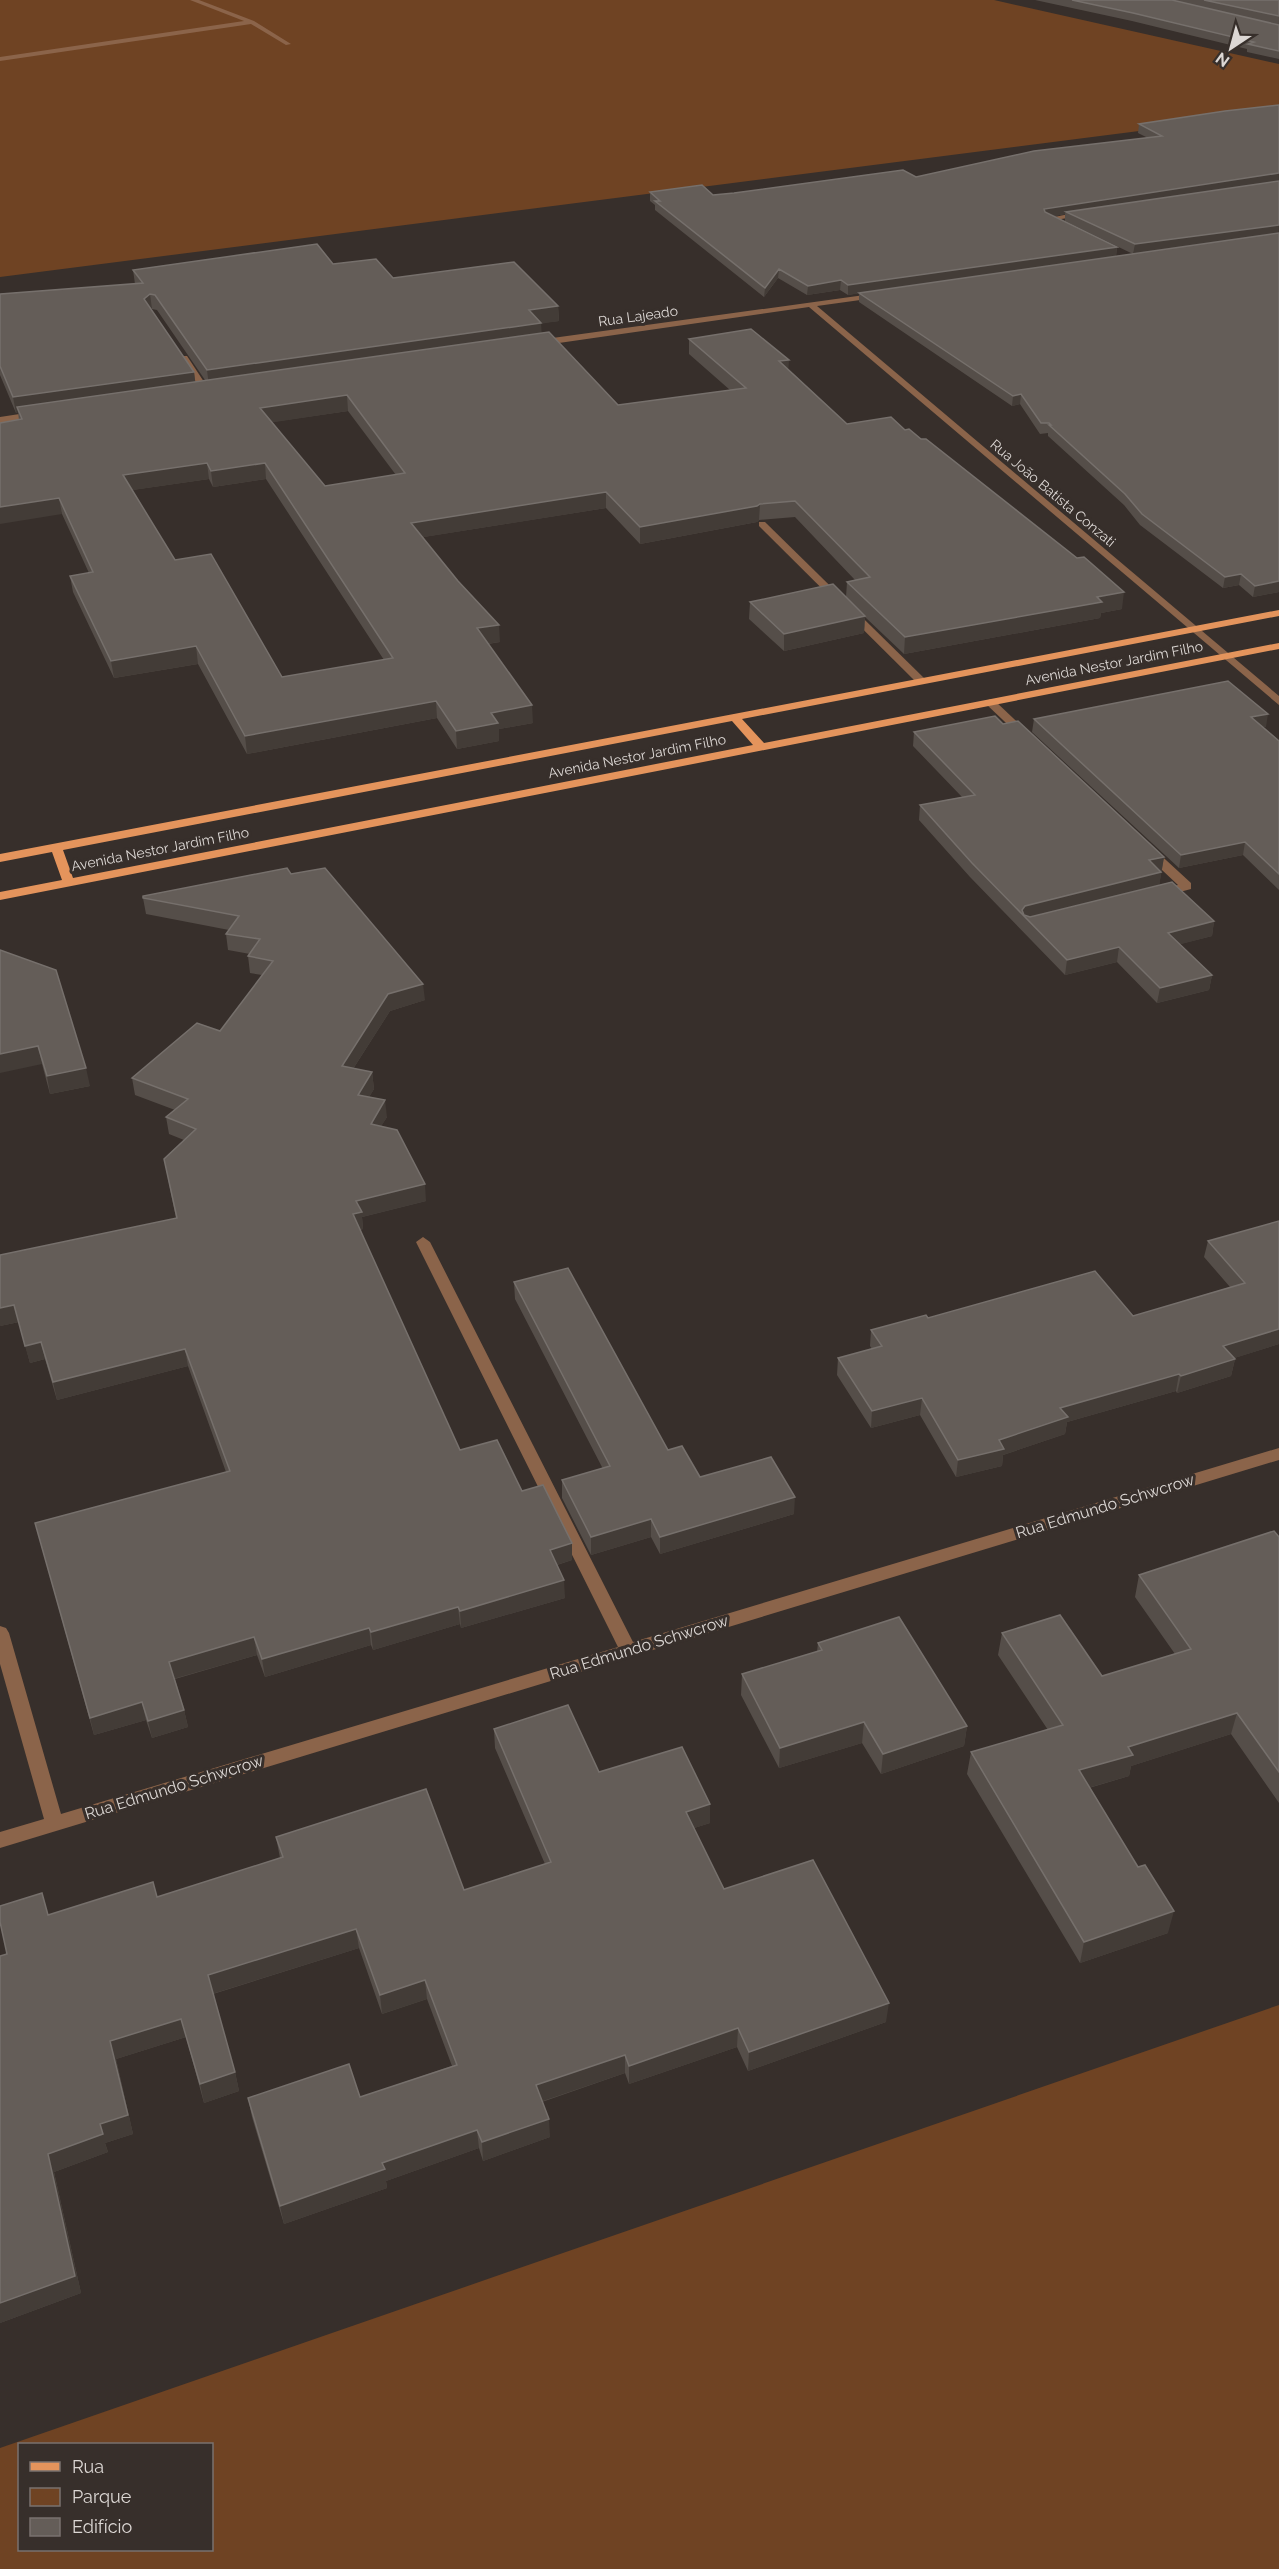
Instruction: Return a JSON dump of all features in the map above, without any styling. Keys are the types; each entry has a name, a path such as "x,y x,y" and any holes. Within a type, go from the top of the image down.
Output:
{"main road":[{"name":"Avenida Nestor Jardim Filho","path":"0,858 1279,613"},
{"name":"Avenida Nestor Jardim Filho","path":"0,896 1279,646"},
{"path":"734,717 761,747"},
{"path":"56,847 69,882"}],"street":[{"path":"193,0 252,22 288,44"},
{"path":"0,59 252,22"},
{"path":"1059,224 1049,219 1095,212"},
{"name":"Rua Lajeado","path":"528,345 893,293"},
{"name":"Rua João Batista Conzati","path":"810,305 1279,702"},
{"path":"179,352 206,391"},
{"path":"194,392 217,389"},
{"path":"0,420 46,413"},
{"path":"762,524 921,681"},
{"path":"990,702 1033,742"},
{"path":"1144,846 1187,886 1153,895"},
{"path":"423,1242 628,1650"},
{"name":"Rua Edmundo Schwcrow","path":"0,1839 1279,1454"},
{"path":"0,1633 54,1823"}],"green space":[{"path":"0,0 994,0 1279,64 1279,113 0,277"},
{"path":"1279,2005 1279,2569 0,2569 0,2448"}],"building":[{"path":"1072,0 1172,0 1279,25 1279,51 1248,44 1254,42"},
{"path":"1204,0 1279,0 1279,16"},
{"path":"1279,105 1279,173 1044,209 1045,212 1117,247 848,285 841,280 808,286 779,269 765,288 655,201 660,201 650,192 702,185 713,195 903,170 916,177 1034,151 1162,136 1139,124"},
{"path":"1279,181 1279,225 1135,244 1066,212"},
{"path":"1279,233 1279,581 1255,586 1241,574 1225,577 1142,514 1125,494 1049,423 1041,423 1021,394 1013,396 859,293"},
{"path":"317,244 333,264 376,259 393,278 514,262 558,306 529,310 541,323 207,370 155,295 150,294 144,299 194,372 13,397 0,366 0,294 143,283 133,270"},
{"path":"751,329 789,360 779,361 847,424 891,417 905,430 909,429 921,439 926,439 1077,558 1084,557 1124,592 1097,597 1102,602 905,637 847,582 870,577 795,501 760,504 640,527 606,492 411,523 458,581 499,625 477,628 532,705 491,713 498,723 456,731 436,701 245,736 196,646 111,661 70,576 93,572 59,498 0,507 0,423 22,419 17,407 549,332 618,405 746,388 689,339","holes":["347,395 405,473 325,486 260,408","207,463 211,471 265,463 393,658 282,677 211,554 175,560 123,475"]},
{"path":"833,584 865,616 784,634 750,602"},
{"path":"1228,681 1268,714 1251,717 1279,741 1279,874 1245,842 1181,855 1034,719"},
{"path":"995,716 1003,724 1018,721 1164,857 1149,860 1161,872 1025,906 1022,910 1024,915 1030,917 1172,882 1214,921 1168,933 1212,975 1160,988 1119,947 1067,960 972,863 920,805 975,795 914,732"},
{"path":"287,868 291,874 325,868 423,984 388,994 342,1066 372,1072 358,1095 385,1100 371,1124 397,1130 425,1184 356,1201 362,1212 353,1214 460,1450 497,1440 522,1491 543,1485 572,1543 550,1550 564,1580 460,1611 458,1607 371,1632 369,1628 262,1659 254,1637 169,1662 184,1710 148,1721 142,1702 90,1718 35,1523 230,1471 185,1349 53,1382 41,1342 25,1346 14,1305 0,1308 0,1255 177,1218 164,1159 196,1129 166,1117 188,1099 132,1078 197,1023 220,1031 273,961 248,956 260,939 226,934 239,916 143,898 143,896"},
{"path":"0,950 56,970 86,1068 47,1076 38,1046 0,1054"},
{"path":"1279,1221 1279,1329 1223,1346 1235,1359 1181,1376 1179,1374 1060,1408 1068,1417 999,1440 1004,1449 958,1460 922,1398 872,1411 838,1358 882,1346 871,1330 926,1315 928,1318 1095,1271 1133,1316 1245,1283 1208,1241"},
{"path":"568,1268 668,1450 682,1446 700,1477 771,1457 795,1497 660,1537 651,1519 591,1537 562,1480 610,1466 514,1282"},
{"path":"1274,1531 1279,1537 1279,1772 1237,1713 1128,1747 1133,1755 1079,1770 1138,1867 1145,1865 1174,1911 1084,1942 971,1752 1063,1725 1002,1633 1060,1615 1102,1676 1191,1649 1139,1575"},
{"path":"899,1617 967,1726 883,1754 864,1722 780,1748 742,1674 822,1650 818,1643"},
{"path":"568,1705 599,1772 682,1747 710,1804 686,1812 724,1889 813,1860 889,2003 749,2052 738,2028 629,2066 625,2055 536,2085 549,2119 482,2142 477,2130 382,2163 385,2169 280,2206 248,2098 349,2064 360,2097 457,2065 425,1980 380,1995 356,1929 208,1975 235,2072 200,2084 181,2019 110,2041 128,2115 100,2124 103,2134 48,2154 75,2276 0,2303 0,1956 7,1954 0,1922 0,1906 42,1893 48,1915 153,1882 157,1897 283,1857 276,1837 426,1789 464,1890 551,1862 494,1729"}]}
